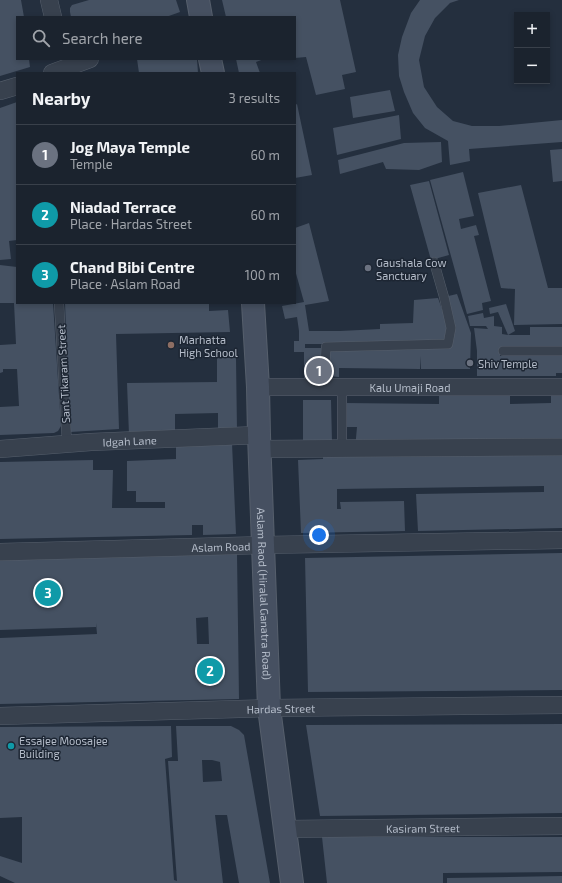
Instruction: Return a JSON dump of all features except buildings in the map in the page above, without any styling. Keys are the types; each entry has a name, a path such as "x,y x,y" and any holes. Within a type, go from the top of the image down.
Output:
{"street":[{"path":"49,0 53,16"},
{"path":"198,0 202,16"},
{"path":"59,67 86,60"},
{"path":"210,60 213,72"},
{"path":"0,91 16,86"},
{"name":"Aslam Raod (Hiralal Ganatra Road)","path":"253,304 258,387 269,708 292,883"},
{"name":"Kalu Umaji Road","path":"258,387 562,387"},
{"name":"Idgah Lane","path":"0,449 91,442 259,442 342,444 557,442"},
{"name":"Aslam Road","path":"0,552 263,545 562,540"},
{"name":"Hardas Street","path":"0,716 269,708 562,705"},
{"name":"Kasiram Street","path":"284,829 562,826"}],"lane":[{"path":"324,387 326,347 448,344 451,328 434,262"},
{"name":"Sant Tikaram Street","path":"59,304 67,444"},
{"path":"503,351 562,351"},
{"path":"342,387 342,444"}],"place":[{"name":"Gaushala Cow Sanctuary","path":"368,268"},
{"name":"Marhatta High School","path":"171,345"},
{"name":"Shiv Temple","path":"470,363"},
{"name":"Jog Maya Temple","path":"319,371"},
{"name":"Chand Bibi Centre","path":"48,593"},
{"name":"Niadad Terrace","path":"210,671"},
{"name":"Essajee Moosajee Building","path":"11,746"}]}
